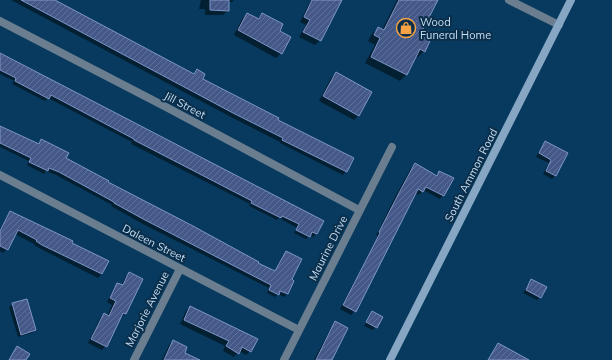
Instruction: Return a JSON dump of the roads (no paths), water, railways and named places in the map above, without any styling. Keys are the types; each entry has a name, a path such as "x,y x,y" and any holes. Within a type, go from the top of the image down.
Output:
{"main road":[{"name":"South Ammon Road","path":"390,360 571,0"}],"street":[{"path":"509,0 559,25"},
{"name":"Jill Street","path":"0,21 166,107 359,210"},
{"name":"Maurine Drive","path":"284,360 392,147"},
{"name":"Daleen Street","path":"0,175 299,330"},
{"name":"Marjorie Avenue","path":"134,360 180,269"}],"place":[{"name":"Wood Funeral Home","path":"406,28"}]}
